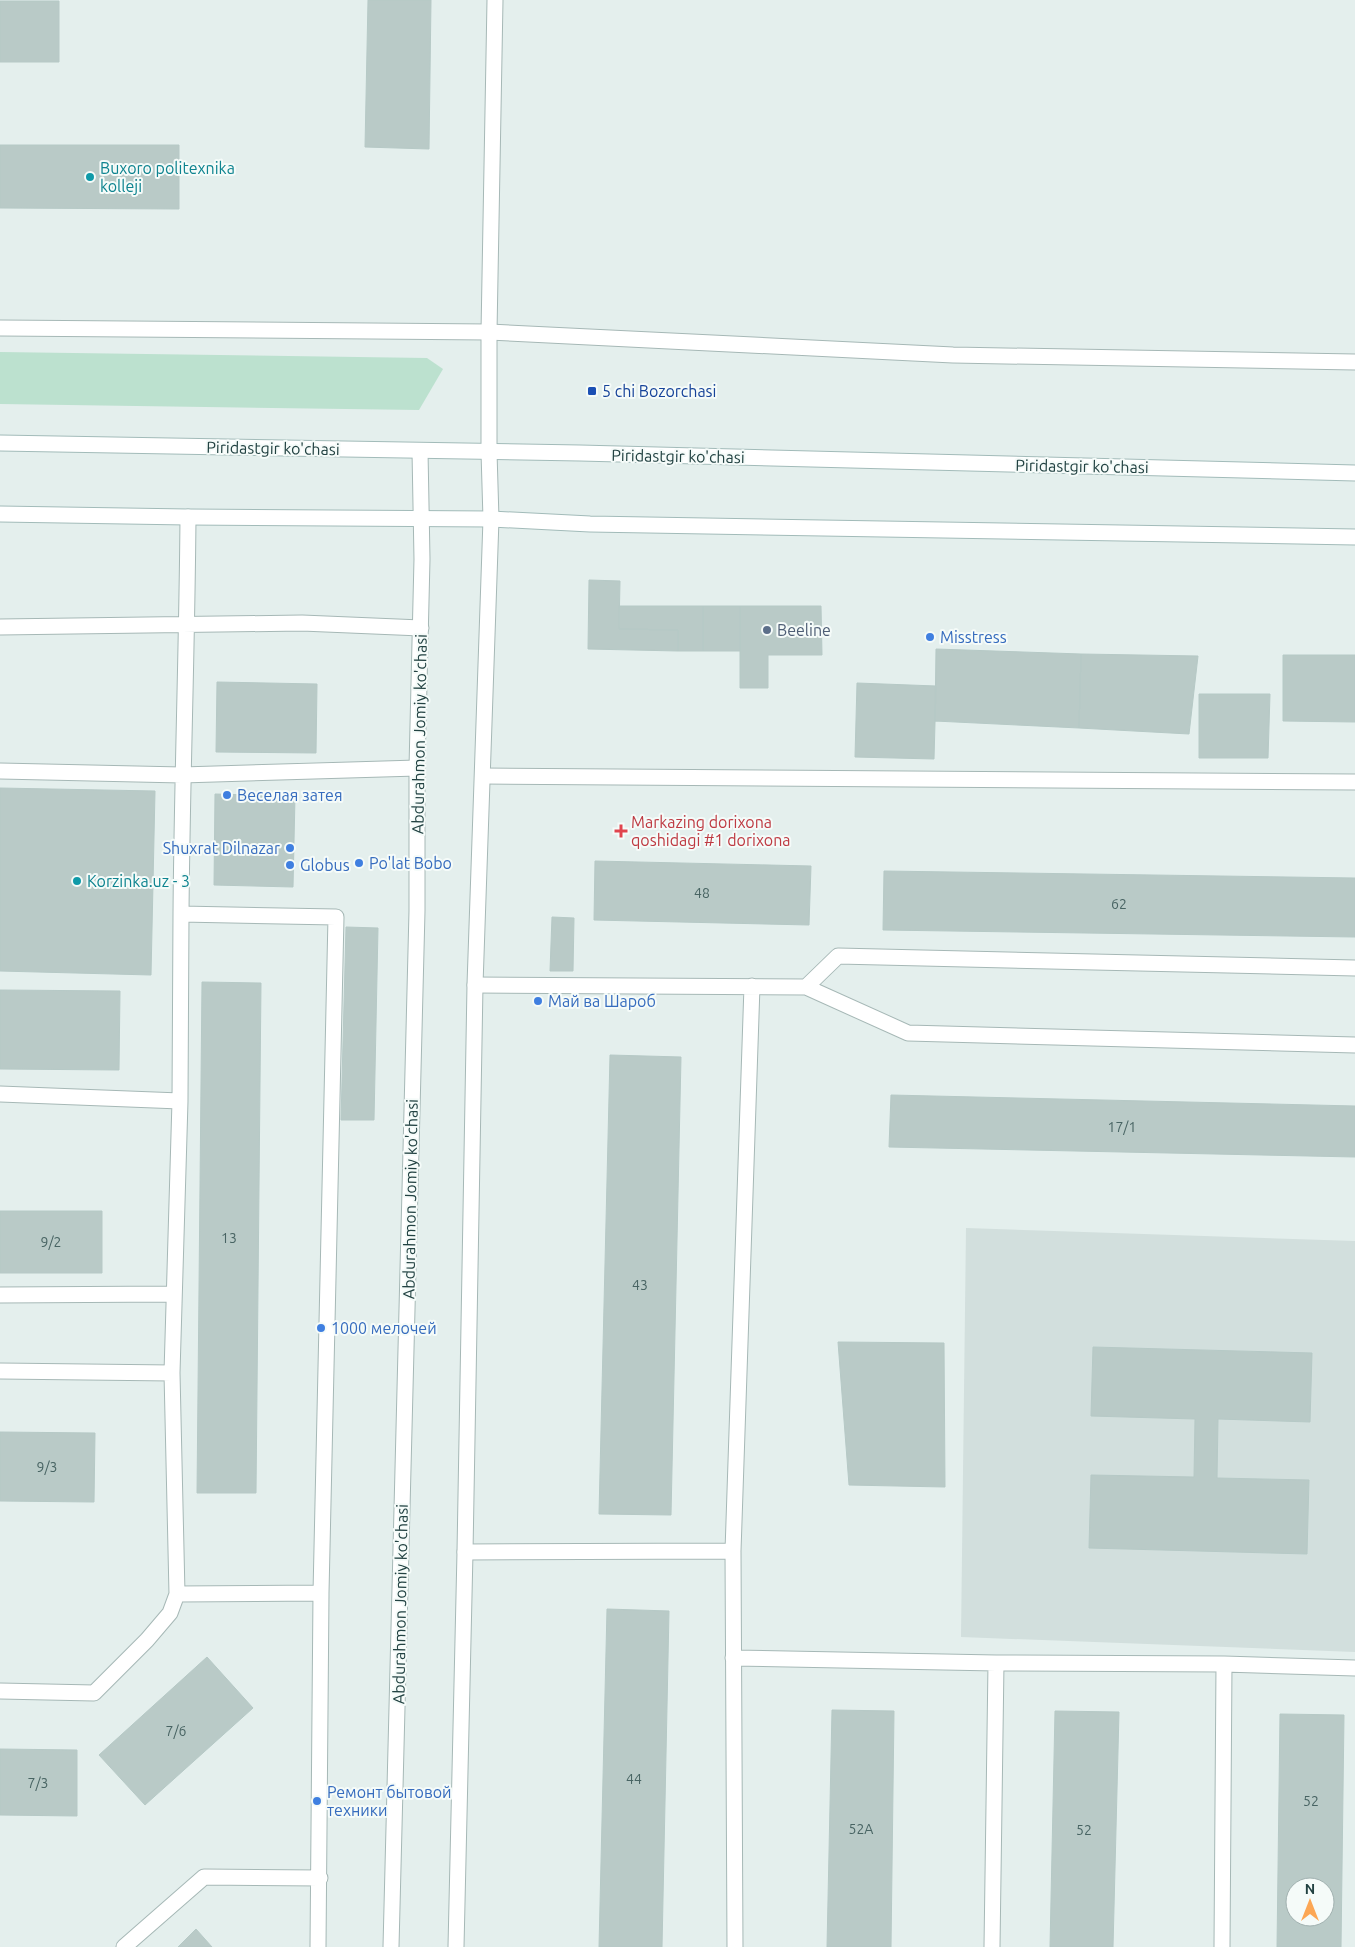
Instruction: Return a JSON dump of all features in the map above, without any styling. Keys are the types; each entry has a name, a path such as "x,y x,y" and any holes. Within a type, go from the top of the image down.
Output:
{"street":[{"path":"456,1947 475,985 484,776 491,519 489,332 494,0"},
{"path":"0,328 489,332 953,355 1355,362"},
{"name":"Piridastgir ko'chasi","path":"0,443 489,452 1355,473"},
{"name":"Abdurahmon Jomiy ko'chasi","path":"391,1947 417,911 422,559 420,451"},
{"path":"0,514 188,518 491,519 590,524 1355,537"},
{"path":"0,1691 94,1693 147,1640 170,1613 177,1594 172,1373 180,1101 182,775 188,623 188,518"},
{"path":"0,627 188,623 302,623 421,628"},
{"path":"0,771 182,775 418,768"},
{"path":"484,776 1355,782"},
{"path":"181,914 336,917 321,1593 318,1947"},
{"path":"806,987 838,956 1355,968"},
{"path":"475,985 806,987 908,1033 1355,1045"},
{"path":"734,1947 733,1551 752,986"},
{"path":"0,1094 180,1101"},
{"path":"0,1295 174,1294"},
{"path":"0,1370 172,1373"},
{"path":"465,1552 733,1551"},
{"path":"177,1594 321,1593"},
{"path":"733,1658 996,1663 1224,1664 1355,1668"},
{"path":"992,1947 996,1663"},
{"path":"1222,1947 1224,1664"},
{"path":"124,1947 204,1877 320,1878"}],"shaded area":[{"path":"966,1228 1355,1241 1355,1652 961,1637"}],"green space":[{"path":"0,352 427,358 443,369 419,410 0,404"}],"building":[{"path":"368,0 431,0 429,149 365,147"},
{"path":"0,1 59,1 59,62 0,62"},
{"name":"Buxoro politexnika kolleji","path":"0,145 179,145 179,209 0,208"},
{"path":"589,580 620,581 619,629 678,630 678,651 588,649"},
{"path":"619,606 703,606 703,651 678,651 678,630 619,629"},
{"path":"703,606 740,606 740,651 703,651"},
{"path":"740,606 821,606 822,655 768,655 768,688 740,688"},
{"path":"936,649 1081,654 1079,728 935,721"},
{"path":"1081,654 1198,656 1189,734 1079,728"},
{"path":"1283,655 1355,655 1355,722 1283,721"},
{"path":"217,682 317,684 316,753 216,752"},
{"path":"857,683 936,686 934,759 855,757"},
{"path":"1199,694 1270,694 1268,758 1199,758"},
{"name":"Korzinka.uz - 3","path":"0,788 155,791 151,975 0,971"},
{"path":"215,794 295,796 293,887 214,885"},
{"path":"595,861 811,866 809,925 594,920"},
{"path":"884,871 1355,878 1355,937 883,930"},
{"path":"552,917 574,918 573,971 550,971"},
{"path":"346,927 378,928 374,1120 341,1120"},
{"path":"202,982 261,983 256,1493 197,1493"},
{"path":"0,990 120,991 119,1070 0,1069"},
{"path":"610,1055 681,1057 671,1515 599,1514"},
{"path":"891,1095 1355,1106 1355,1157 889,1147"},
{"path":"0,1211 102,1211 102,1273 0,1273"},
{"path":"838,1342 944,1343 945,1487 849,1485"},
{"path":"1093,1347 1312,1353 1310,1422 1218,1419 1217,1478 1309,1480 1307,1554 1089,1548 1091,1475 1194,1477 1195,1419 1091,1416"},
{"path":"0,1432 95,1433 94,1502 0,1501"},
{"path":"607,1609 669,1611 662,1947 599,1947"},
{"path":"207,1657 253,1708 145,1805 99,1755"},
{"path":"832,1710 894,1711 891,1947 827,1947"},
{"path":"1055,1711 1119,1712 1113,1947 1050,1947"},
{"path":"1280,1714 1344,1715 1341,1947 1277,1947"},
{"path":"0,1749 77,1750 77,1816 0,1815"},
{"path":"196,1929 212,1947 178,1947"}],"place":[{"name":"Buxoro politexnika kolleji","path":"90,177"},
{"name":"5 chi Bozorchasi","path":"592,391"},
{"name":"Beeline","path":"767,630"},
{"name":"Misstress","path":"930,637"},
{"name":"Веселая затея","path":"227,795"},
{"name":"Markazing dorixona qoshidagi #1 dorixona","path":"621,831"},
{"name":"Shuxrat Dilnazar","path":"290,848"},
{"name":"Po'lat Bobo","path":"359,863"},
{"name":"Globus","path":"290,865"},
{"name":"Korzinka.uz - 3","path":"77,881"},
{"name":"Май ва Шароб","path":"538,1001"},
{"name":"1000 мелочей","path":"321,1328"},
{"name":"Ремонт бытовой техники","path":"317,1801"}]}
